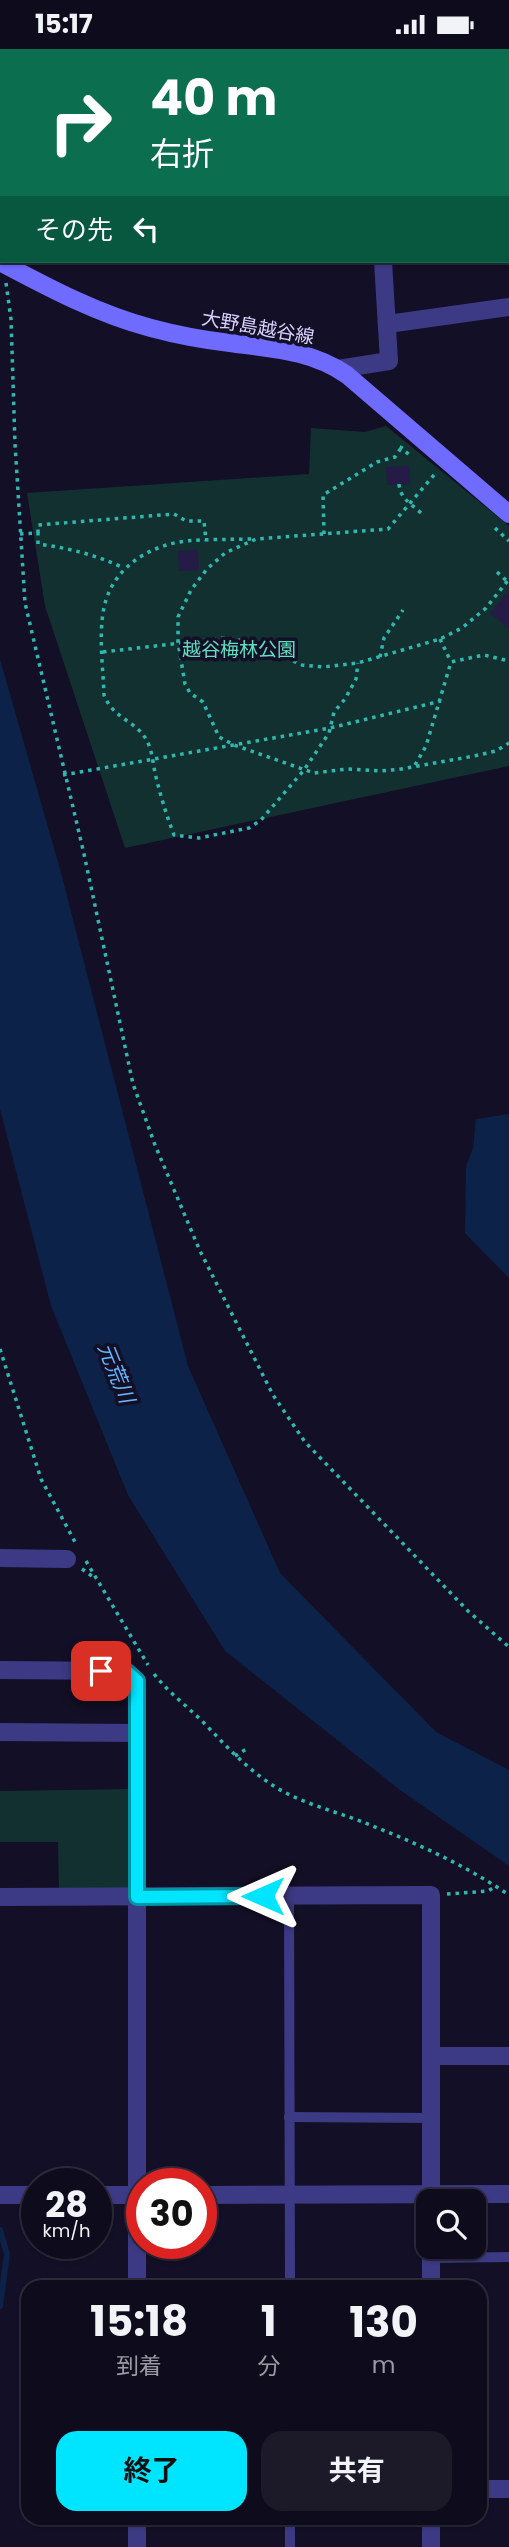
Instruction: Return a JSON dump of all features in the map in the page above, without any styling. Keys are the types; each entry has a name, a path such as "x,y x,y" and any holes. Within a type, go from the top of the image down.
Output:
{"main road":[{"name":"大野島越谷線","path":"13,266 91,306 151,328 310,355 328,362 509,514"}],"street":[{"path":"338,369 389,361 383,263"},
{"path":"388,324 509,307"},
{"path":"0,1558 67,1559"},
{"path":"0,1670 126,1671 137,1681 139,2168"},
{"path":"0,1732 137,1733"},
{"path":"0,1897 430,1895 431,2189"},
{"path":"431,2056 509,2056"},
{"path":"0,2195 21,2195"},
{"path":"217,2195 416,2198"},
{"path":"486,2196 509,2195"},
{"path":"137,2280 138,2259"},
{"path":"431,2259 431,2280"},
{"path":"487,2489 509,2489"},
{"path":"137,2525 137,2547"},
{"path":"431,2525 431,2547"}],"lane":[{"path":"289,1896 290,2280"},
{"path":"289,2117 431,2118"},
{"path":"486,2256 509,2257"},
{"path":"289,2525 289,2547"}],"path":[{"path":"13,266 11,319 25,603 134,1084 155,1145 200,1251 273,1395 305,1443 468,1611 509,1647"},
{"path":"324,534 323,495 377,462 395,457 401,448"},
{"path":"358,663 356,678 345,699 334,712 329,733 304,770 261,820 249,828 199,838 185,838 174,835 164,808 149,744 141,731 118,716 107,704 104,695 103,613 111,585 124,568 143,554 171,543 388,529 434,475"},
{"path":"398,484 399,492 421,513"},
{"path":"124,568 99,556 38,544 38,525 174,514 186,521 204,521 206,541"},
{"path":"20,534 38,533"},
{"path":"256,539 225,553 206,569 191,590 178,617 178,642 185,684 190,693 204,702 219,737 234,745 314,773 347,769 381,772 474,757 496,751 509,743"},
{"path":"103,652 224,638 252,642 302,665 323,667 358,663 440,639 462,628 486,608 508,581 497,572"},
{"path":"380,657 384,638 403,610"},
{"path":"414,766 426,746 451,662 440,639"},
{"path":"451,662 484,655 509,661"},
{"path":"63,775 330,728 441,701"},
{"path":"0,1349 41,1479 80,1552 167,1691 202,1721 234,1756 268,1782 290,1795 376,1827 443,1858 509,1895"},
{"path":"234,1756 248,1748"},
{"path":"430,1895 488,1891 496,1886"}],"green space":[{"name":"越谷梅林公園","path":"386,426 509,526 509,766 125,848 45,606 27,493 309,474 311,428 365,432"},
{"path":"132,1789 133,1893 59,1894 58,1842 0,1842 0,1791"}],"water":[{"name":"元荒川","path":"0,659 60,869 188,1366 280,1573 436,1732 509,1770 509,1866 400,1790 225,1651 128,1495 51,1306 0,1109"},
{"path":"509,1114 509,1278 465,1233 466,1166 473,1148 476,1119"}],"building":[{"path":"409,466 410,484 387,485 386,467"},
{"path":"198,550 199,570 179,571 178,551"},
{"path":"509,590 509,629 490,613"}],"waterway":[{"path":"0,2230 7,2254 0,2306"}],"route":[{"path":"101,1671 126,1671 137,1681 137,1897 263,1896"}]}
